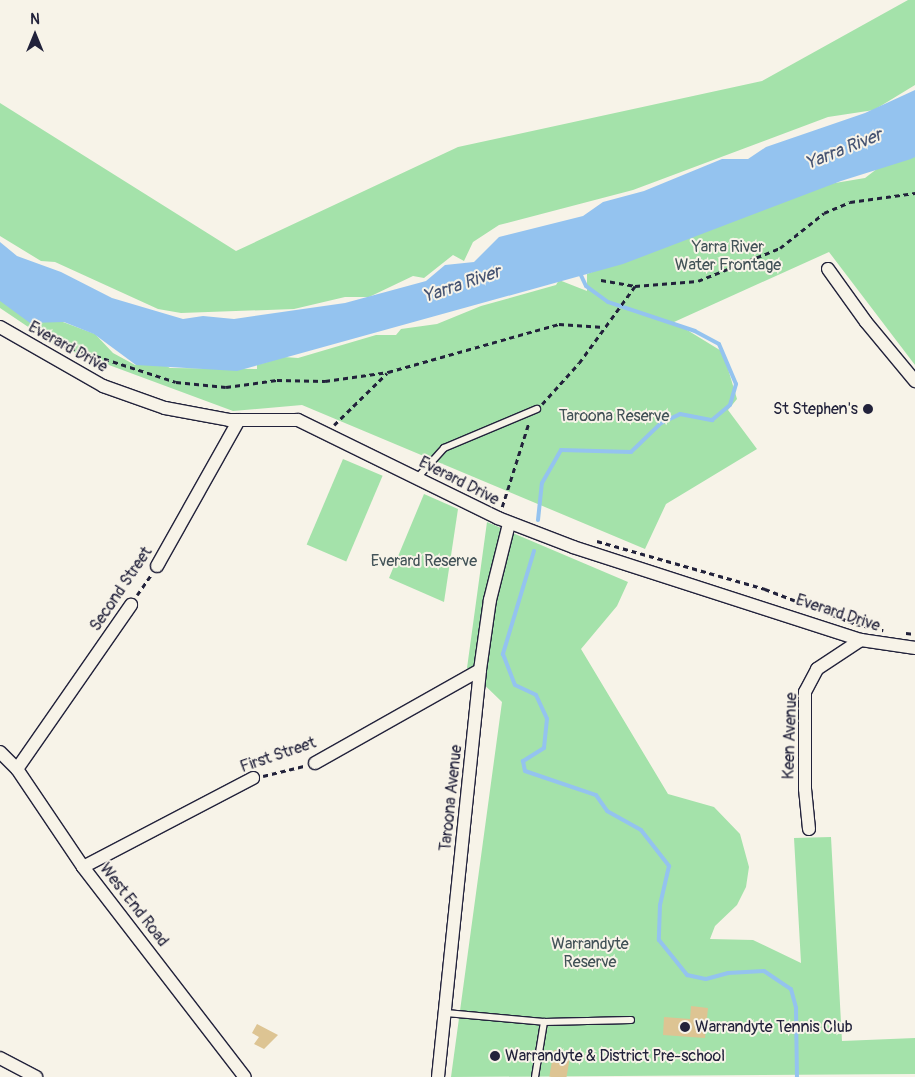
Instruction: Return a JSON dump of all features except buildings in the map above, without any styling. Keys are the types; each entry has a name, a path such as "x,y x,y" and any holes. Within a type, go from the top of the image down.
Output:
{"street":[{"path":"828,269 866,322 915,381"},
{"name":"Everard Drive","path":"0,327 104,386 165,408 239,420 298,420 418,478 505,516 861,640 915,648"},
{"name":"Second Street","path":"157,566 239,420"},
{"name":"Taroona Avenue","path":"438,1077 480,670 505,516"},
{"name":"Second Street","path":"17,769 131,604"},
{"name":"Keen Avenue","path":"809,829 804,789 804,692 817,669 861,640"},
{"name":"First Street","path":"315,763 480,670"},
{"name":"West End Road","path":"0,752 17,769 83,866 245,1077"},
{"name":"First Street","path":"83,866 253,778"},
{"path":"0,1058 36,1077"}],"lane":[{"path":"418,478 444,448 535,410"},
{"path":"446,1013 544,1022 632,1020"},
{"path":"535,1077 544,1022"}],"path":[{"path":"601,280 635,286 698,281 780,248 824,213 850,202 915,194"},
{"path":"505,516 535,410 579,363 635,286"},
{"path":"40,351 53,342 176,382 226,387 277,380 325,381 388,372 559,324 604,328"},
{"path":"325,434 388,372"},
{"path":"588,538 765,589 856,624 889,631"},
{"name":"Second Street","path":"131,604 157,566"},
{"path":"897,632 915,634"},
{"name":"First Street","path":"253,778 315,763"}],"green space":[{"path":"908,0 915,0 915,85 874,110 828,117 633,190 499,225 473,242 464,261 453,255 424,278 413,276 369,297 345,297 294,309 181,313 158,309 55,262 41,261 0,236 0,103 236,251 458,147 762,81"},
{"path":"915,140 915,365 829,252 674,322 723,352 737,399 728,410 757,449 666,504 645,549 302,405 233,411 55,345 0,308 0,298 38,322 63,322 95,334 113,353 135,365 158,361 170,368 257,369 257,365 284,357 298,358 376,335 396,335 401,329 437,324 481,306 556,285 559,280 587,291 587,274 823,185 865,178"},
{"name":"Everard Reserve","path":"343,459 383,476 346,561 307,545"},
{"name":"Everard Reserve","path":"424,494 458,509 444,602 389,578"},
{"name":"Warrandyte Reserve","path":"487,522 628,582 617,606 581,649 668,794 714,807 740,834 749,867 746,887 737,905 715,926 710,939 753,940 801,963 794,838 831,837 842,1041 915,1038 915,1074 451,1077 502,702 467,668"}],"water":[{"name":"Yarra River","path":"915,90 915,157 911,159 841,181 623,264 237,371 136,365 94,334 64,322 30,323 0,301 0,242 17,256 61,272 112,298 183,319 203,316 234,319 345,303 426,281 445,265 474,262 499,237 583,216 603,202 644,191 722,159 748,159 766,147 865,113"}],"waterway":[{"path":"538,520 542,483 561,450 631,452 661,423 680,414 712,420 730,405 736,384 719,344 695,331 608,302 586,286 579,271"},
{"path":"534,551 503,654 515,685 536,695 547,719 544,748 523,761 525,771 596,795 607,811 641,830 669,866 660,905 659,940 687,975 706,979 728,973 764,971 791,989 796,1008 797,1077"}],"place":[{"name":"St Stephen's","path":"868,409"},
{"name":"Warrandyte Tennis Club","path":"685,1027"},
{"name":"Warrandyte & District Pre-school","path":"495,1056"}],"park label":[{"name":"Yarra River Water Frontage","path":"728,256"},
{"name":"Taroona Reserve","path":"614,416"}]}
